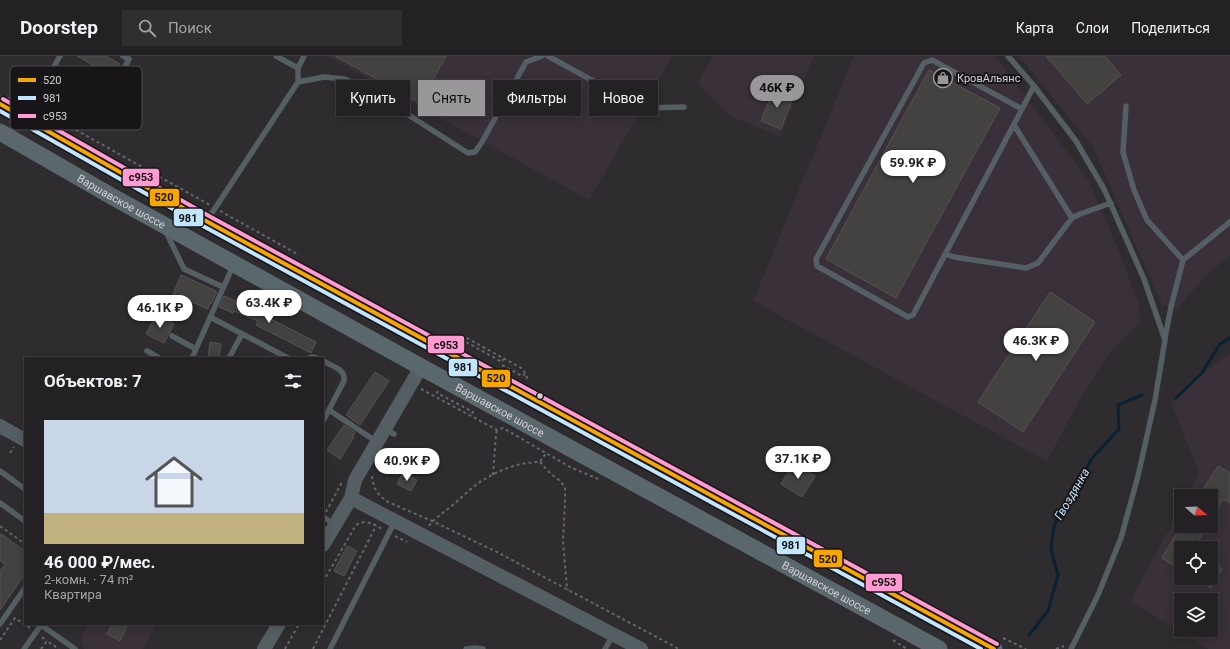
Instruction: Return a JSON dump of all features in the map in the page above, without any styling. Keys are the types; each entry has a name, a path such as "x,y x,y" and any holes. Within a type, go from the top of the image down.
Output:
{"main road":[{"path":"0,103 10,109"},
{"path":"44,130 206,221 994,649"},
{"name":"Варшавское шоссе","path":"0,132 234,264 421,367 939,649"}],"street":[{"path":"324,541 329,521 351,498 355,480 377,442 389,432 421,367"},
{"path":"0,426 24,439"},
{"path":"351,498 392,527 422,535 641,649"},
{"path":"264,649 278,625"}],"lane":[{"path":"54,66 60,56"},
{"path":"123,56 130,58"},
{"path":"276,56 298,68"},
{"path":"206,221 298,82 298,68 304,56"},
{"path":"298,82 324,77 345,79 374,93 468,153 475,152 482,142 526,62 542,56"},
{"path":"548,56 642,108 684,107"},
{"path":"1008,56 1034,86 1076,141 1104,189 1144,278 1165,340"},
{"path":"1022,109 932,60 924,62 816,259 817,266 908,317 913,315 1014,125 1034,86"},
{"path":"0,103 10,101"},
{"path":"1126,106 1123,152 1134,190 1147,220 1183,260"},
{"path":"1014,125 1072,218"},
{"path":"54,130 56,137"},
{"path":"945,254 954,257 1026,268 1038,263 1072,218 1110,203"},
{"path":"1071,649 1098,595 1121,538 1138,476 1155,400 1171,307 1183,260 1230,222"},
{"path":"163,224 184,269 223,287"},
{"path":"192,357 234,264"},
{"path":"210,317 286,357"},
{"path":"230,357 242,334"},
{"path":"172,336 196,349"},
{"path":"146,351 157,357"},
{"path":"324,362 342,371 345,377 324,419"},
{"path":"329,410 377,442"},
{"path":"0,471 24,488"},
{"path":"0,503 24,520"},
{"path":"330,649 392,527"},
{"path":"0,624 24,589"},
{"path":"24,649 41,625 75,649"},
{"path":"605,649 613,634"},
{"path":"466,649 483,649"}],"path":[{"path":"477,352 464,345 466,342 502,362 503,359"},
{"path":"502,365 522,376 525,374"},
{"path":"417,387 498,430 503,428 570,467 599,480"},
{"path":"470,416 473,412"},
{"path":"493,475 498,424"},
{"path":"540,462 546,453"},
{"path":"324,579 356,524 365,522 376,526 392,527 417,546 422,535 432,521 478,483 516,465 529,462 540,462 565,487 566,502 563,548 567,588 569,591"},
{"path":"372,473 374,487 380,496 388,502 497,552 679,649"},
{"path":"0,526 24,543"},
{"path":"313,649 376,526"},
{"path":"0,640 15,618 24,624"},
{"path":"25,625 59,649"},
{"path":"285,649 298,625"},
{"path":"892,639 907,649"},
{"path":"41,649 47,641"}],"shaded area":[{"path":"327,56 672,56 658,80 589,80 589,116 637,116 589,200 436,116 485,116 485,80 418,80 418,106 410,102 410,80 371,80"},
{"path":"713,56 814,56 780,136 730,116 698,83"},
{"path":"854,56 995,56 1089,181 1139,304 1140,322 1107,356 1078,403 1047,461 753,301"},
{"path":"1019,56 1230,56 1230,256 1212,270 1185,299 1178,311 1171,307 1162,305 1093,147"},
{"path":"1230,353 1230,649 1209,649 1189,637 1218,637 1218,593 1174,593 1174,628 1130,601 1174,521 1174,533 1218,533 1218,489 1191,489 1199,473 1171,403 1202,374"},
{"path":"88,625 155,625 143,649 84,649 81,640"}],"building":[{"path":"77,56 106,56 120,64 119,66 94,66"},
{"path":"335,56 446,56 433,80 418,80 418,102 410,97 410,80 378,80"},
{"path":"1046,56 1105,56 1121,75 1087,104"},
{"path":"929,70 1000,108 896,298 826,259"},
{"path":"774,89 793,97 781,129 761,121"},
{"path":"181,275 217,292 208,309 173,294"},
{"path":"1050,292 1095,322 1023,432 978,402"},
{"path":"224,296 260,311 259,313 316,342 311,353 256,325 258,321 234,311 233,313 219,307"},
{"path":"156,315 174,324 164,343 146,334"},
{"path":"210,342 221,344 219,357 208,357"},
{"path":"375,372 389,381 360,425 346,415"},
{"path":"344,425 355,432 354,437 340,459 327,450"},
{"path":"793,463 815,476 802,497 781,484"},
{"path":"1218,466 1230,473 1230,503 1223,499 1218,508 1218,489 1203,489"},
{"path":"403,473 417,480 411,491 397,484"},
{"path":"0,533 24,550 24,575 0,610 0,571 5,564 0,561"},
{"path":"1177,533 1203,533 1198,541 1174,541 1174,566 1162,558"},
{"path":"347,546 357,551 344,576 334,571"},
{"path":"1218,566 1222,569 1218,576"},
{"path":"112,625 128,625 120,641 107,634"}],"waterway":[{"name":"Гвоздянка","path":"1176,398 1202,373 1220,344 1230,338"},
{"name":"Гвоздянка","path":"1029,635 1048,611 1058,575 1051,549 1054,526 1063,507 1093,457 1119,429 1118,405 1142,395"}],"transit line":[{"name":"с953","path":"3,99 10,103"},
{"name":"520","path":"0,104 10,110"},
{"name":"981","path":"0,111 10,117"},
{"name":"981","path":"34,130 203,226 981,649"},
{"name":"520","path":"46,130 206,221 994,649"},
{"name":"с953","path":"58,130 209,216 997,644"}],"place":[{"name":"КровАльянс","path":"943,78"}]}
